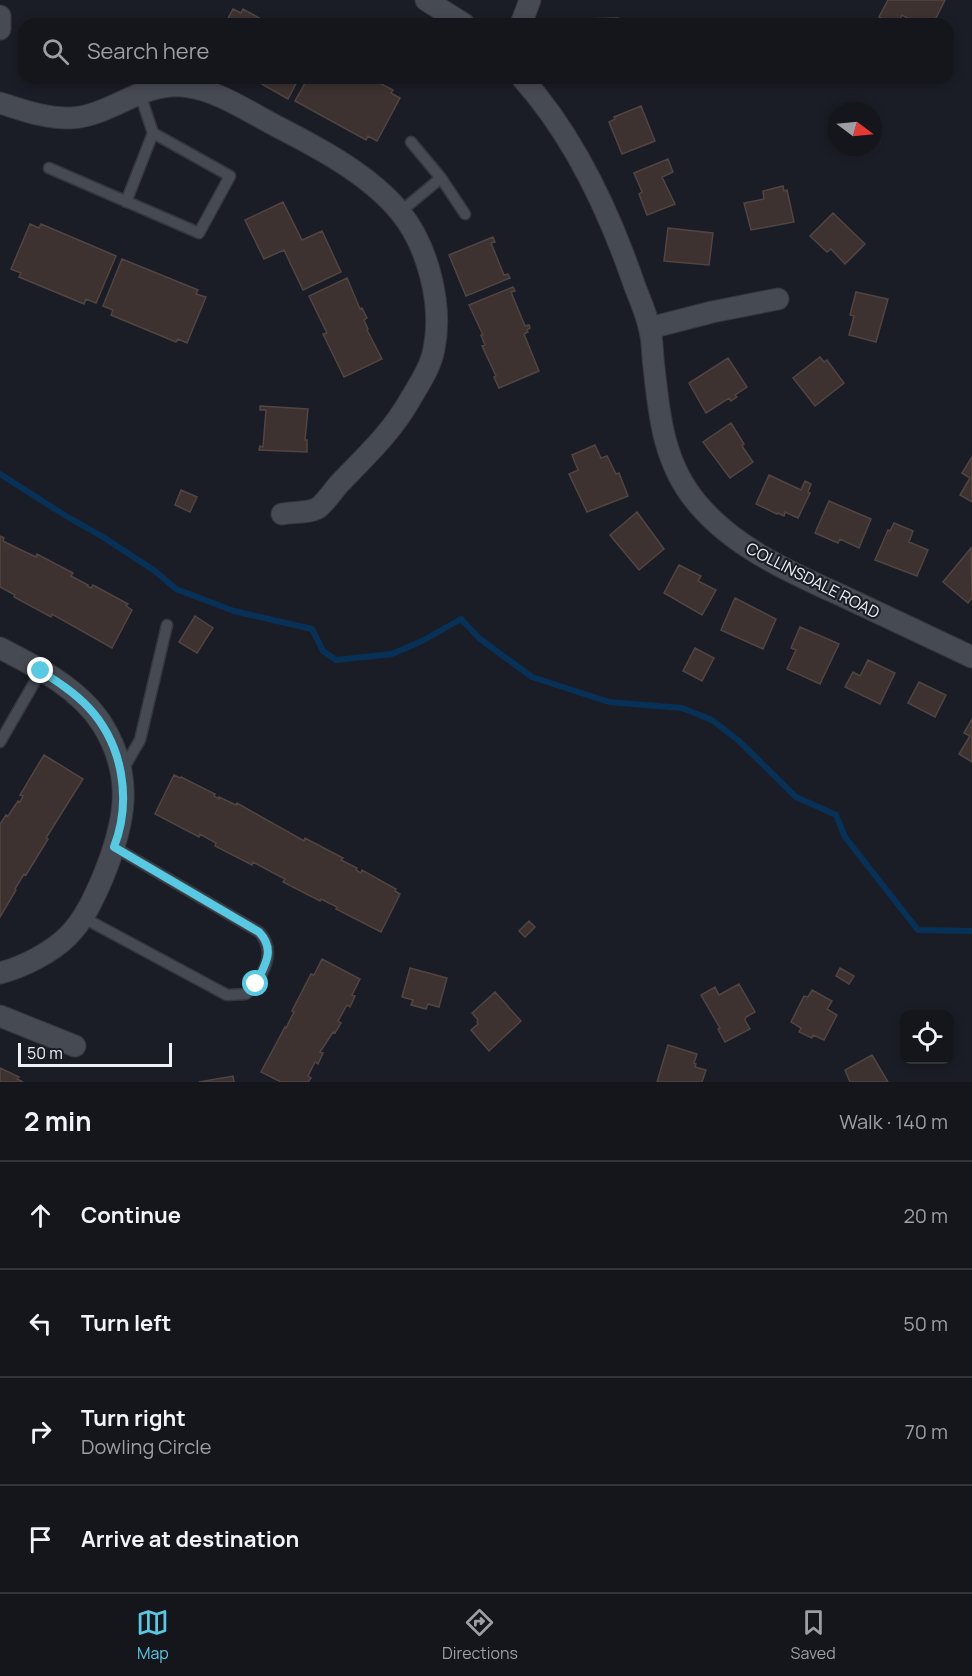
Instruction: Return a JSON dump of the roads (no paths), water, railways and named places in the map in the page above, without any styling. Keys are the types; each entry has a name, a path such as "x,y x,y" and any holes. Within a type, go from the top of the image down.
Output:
{"street":[{"path":"426,0 454,18"},
{"path":"523,18 530,0"},
{"path":"0,16 0,28"},
{"name":"COLLINSDALE ROAD","path":"528,84 545,103 575,152 602,205 627,263 650,328 658,409 664,440 672,464 696,502 714,522 738,542 769,560 972,657"},
{"path":"0,103 51,118 72,118 111,107 161,86 183,86 210,93 316,147 368,181 400,212 419,245 433,286 438,324 434,351 406,407 372,451 317,509 282,514"},
{"path":"650,328 712,312 778,299"},
{"path":"0,648 68,688 89,708 102,724 122,772 124,799 122,820 114,847 96,892 82,917 68,936 50,951 0,973"},
{"path":"0,1016 75,1046"}],"lane":[{"path":"126,202 153,133 140,94"},
{"path":"49,168 199,234 231,176 153,133"},
{"path":"411,142 441,178 465,214"},
{"path":"400,212 441,178"},
{"path":"122,772 140,740 167,625"},
{"path":"0,742 41,671"},
{"path":"82,917 226,995 246,994 256,984 267,961 269,951 267,940 259,932 114,847"}],"waterway":[{"path":"0,474 103,537 155,571 176,589 234,611 312,629 323,651 336,660 392,654 424,640 461,619 480,639 532,677 609,702 682,708 712,720 739,741 796,797 836,815 845,837 918,930 972,931"}]}
